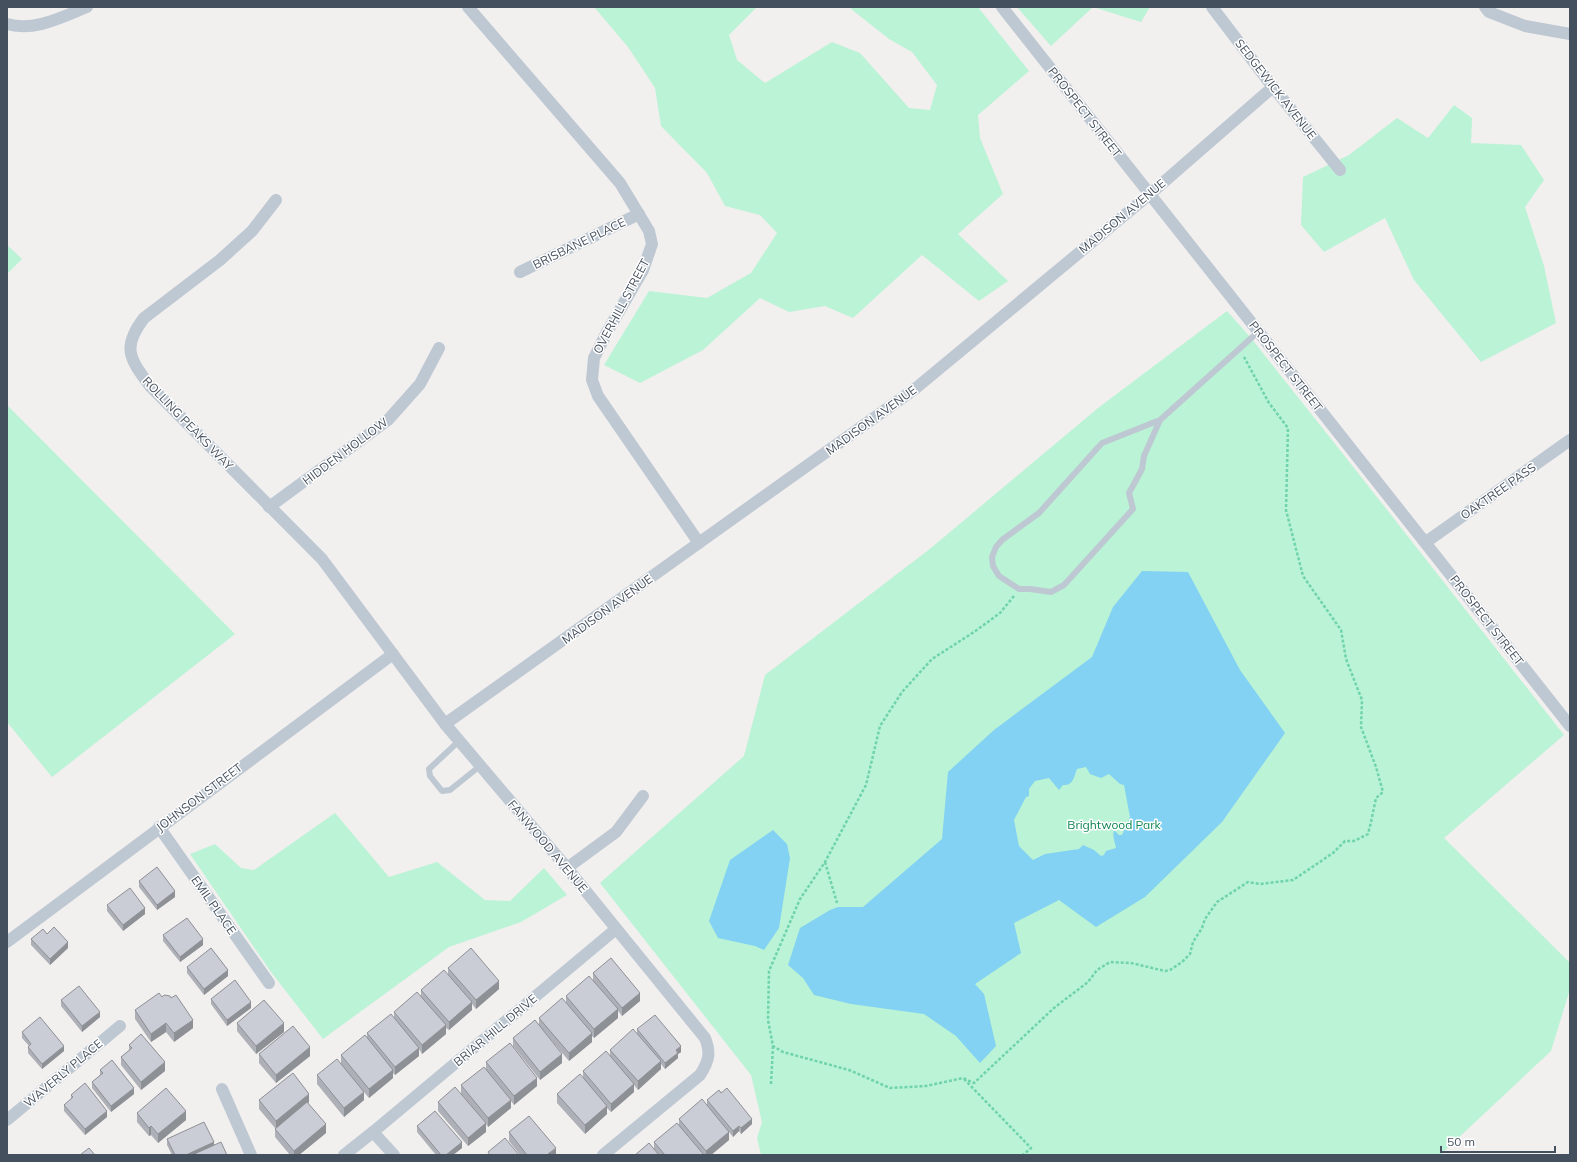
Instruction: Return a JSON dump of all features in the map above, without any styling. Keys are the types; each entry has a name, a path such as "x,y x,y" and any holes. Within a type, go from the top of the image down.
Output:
{"street":[{"path":"9,24 24,26 42,24 87,7"},
{"name":"OVERHILL STREET","path":"468,7 620,183 649,231 652,244 642,270 594,358 592,380 598,396 699,543"},
{"name":"PROSPECT STREET","path":"1002,7 1570,726"},
{"name":"SEDGEWICK AVENUE","path":"1212,7 1340,170"},
{"path":"1486,7 1489,12 1525,26 1570,34"},
{"name":"MADISON AVENUE","path":"445,724 916,388 1150,194 1274,87"},
{"name":"ROLLING PEAKS WAY","path":"276,200 252,231 220,260 144,318 136,329 130,342 131,356 150,386 322,559 393,654"},
{"name":"BRISBANE PLACE","path":"520,272 639,214"},
{"name":"HIDDEN HOLLOW","path":"269,507 388,420 420,384 439,348"},
{"name":"OAKTREE PASS","path":"1426,542 1570,440"},
{"name":"FANWOOD AVENUE","path":"393,654 445,724 568,868 705,1038 709,1048 709,1057 706,1066 700,1075 603,1155"},
{"name":"JOHNSON STREET","path":"7,942 159,827 393,654"},
{"path":"568,868 616,832 643,796"},
{"name":"EMIL PLACE","path":"159,827 269,983"},
{"name":"BRIAR HILL DRIVE","path":"344,1155 616,928"},
{"name":"WAVERLY PLACE","path":"7,1120 120,1026"},
{"path":"222,1089 252,1155"},
{"path":"373,1132 394,1155"}],"lane":[{"path":"1160,420 1144,456 1142,469 1129,493 1133,509 1064,584 1051,592 1019,589 999,576 993,566 992,557 996,547 1002,540 1039,513 1102,443 1160,420 1258,332"},
{"path":"459,741 430,769 430,776 442,791 450,790 480,766"}],"path":[{"path":"773,1046 783,1052 849,1070 890,1088 926,1086 962,1078 974,1083 1054,1008 1088,982 1096,970 1110,962 1131,963 1165,971 1170,970 1182,962 1190,954 1192,942 1202,928 1205,918 1217,902 1248,882 1260,884 1294,880 1333,853 1345,841 1354,841 1368,834 1372,822 1376,798 1383,792 1376,767 1361,728 1362,700 1346,660 1341,630 1303,576 1286,510 1288,428 1269,403 1240,348"},
{"path":"771,1084 773,1046 768,1026 769,971 800,899 825,862 866,785 880,726 902,692 932,659 1000,613 1019,589"},
{"path":"825,862 837,903"},
{"path":"962,1078 1031,1148 1023,1155"}],"green space":[{"path":"594,7 757,7 729,35 737,60 765,83 832,42 860,53 909,108 930,110 937,85 912,52 889,39 851,9 852,7 978,7 1029,71 978,115 980,138 1003,194 958,234 1008,281 979,301 922,255 853,318 825,306 789,312 760,298 703,350 640,383 604,365 649,291 707,298 751,273 777,233 760,215 725,206 707,173 661,126 655,88 628,47"},
{"path":"1017,7 1093,7 1051,46"},
{"path":"1093,7 1150,7 1141,22"},
{"path":"1454,105 1472,118 1471,143 1521,145 1544,180 1525,207 1544,266 1556,323 1481,362 1414,280 1385,218 1324,252 1301,225 1303,177 1349,155 1397,118 1428,138"},
{"path":"7,245 22,259 7,274"},
{"name":"Brightwood Park","path":"1227,311 1251,338 1564,735 1444,838 1570,963 1570,989 1551,1051 1440,1155 761,1155 757,1138 762,1122 751,1075 600,883 744,756 765,675 931,548 1098,408"},
{"path":"7,405 235,634 52,777 7,722"},
{"path":"335,813 389,877 437,862 485,900 510,901 544,868 567,895 521,922 449,947 323,1039 271,972 190,854 215,844 241,868 254,870"}],"water":[{"path":"1142,571 1188,572 1240,670 1285,733 1222,822 1145,897 1096,927 1059,900 1014,923 1021,953 975,984 984,994 996,1046 980,1063 956,1036 924,1014 851,1004 814,995 803,978 788,965 800,928 830,910 838,907 863,907 942,839 948,772 994,730 1092,657 1113,607","holes":["1086,767 1090,774 1101,778 1109,774 1120,784 1124,785 1130,817 1122,835 1119,835 1114,830 1113,832 1116,848 1106,851 1104,855 1101,856 1094,850 1083,845 1079,849 1045,854 1033,860 1019,846 1014,820 1026,797 1029,796 1029,789 1035,781 1049,778 1059,790 1063,785 1071,782 1077,769"]},
{"path":"773,830 787,844 790,858 779,928 764,950 755,946 718,938 709,921 730,860"}],"building":[{"path":"157,867 175,891 157,905 139,881"},
{"path":"130,888 145,908 123,925 107,905"},
{"path":"187,918 203,939 180,957 163,935"},
{"path":"54,927 68,942 50,959 31,939 43,929 47,934"},
{"path":"211,948 228,970 204,989 187,967"},
{"path":"471,948 499,981 476,1000 448,968"},
{"path":"611,958 640,993 622,1008 593,973"},
{"path":"444,970 472,1002 449,1022 421,990"},
{"path":"589,976 618,1009 594,1029 566,996"},
{"path":"235,980 251,1002 227,1020 211,999"},
{"path":"79,986 100,1012 82,1026 61,1000"},
{"path":"417,992 446,1025 422,1045 394,1012"},
{"path":"159,993 162,997 164,995 170,996 171,998 176,995 193,1020 174,1033 166,1023 151,1034 135,1010"},
{"path":"562,998 592,1033 569,1053 539,1018"},
{"path":"264,1000 284,1023 256,1046 237,1023"},
{"path":"391,1014 419,1048 395,1067 367,1033"},
{"path":"655,1015 681,1046 676,1050 678,1053 665,1063 637,1029"},
{"path":"40,1017 64,1046 42,1064 28,1047 31,1044 22,1032"},
{"path":"535,1020 562,1054 540,1072 513,1038"},
{"path":"293,1026 310,1047 276,1075 259,1054"},
{"path":"633,1029 661,1061 638,1081 610,1050"},
{"path":"141,1034 165,1062 141,1082 121,1057 132,1048 129,1045"},
{"path":"365,1035 393,1070 369,1089 341,1055"},
{"path":"510,1043 537,1078 514,1096 486,1062"},
{"path":"606,1051 634,1084 611,1104 583,1071"},
{"path":"337,1059 364,1092 344,1108 317,1075"},
{"path":"112,1060 134,1088 111,1106 92,1082 103,1073 100,1070"},
{"path":"484,1067 511,1100 488,1118 461,1085"},
{"path":"293,1073 309,1094 276,1121 259,1100"},
{"path":"580,1074 607,1106 585,1125 557,1094"},
{"path":"85,1083 107,1111 85,1129 64,1105 73,1097 71,1095"},
{"path":"455,1087 486,1123 468,1138 438,1102"},
{"path":"166,1088 186,1111 158,1134 151,1126 149,1128 137,1113"},
{"path":"727,1088 752,1119 741,1128 739,1126 733,1131 707,1100 719,1090 721,1093"},
{"path":"702,1099 729,1132 706,1151 679,1119"},
{"path":"307,1102 326,1124 294,1151 275,1129"},
{"path":"435,1111 462,1142 446,1155 441,1155 417,1126"},
{"path":"529,1116 556,1148 548,1154 549,1155 527,1155 509,1132"},
{"path":"204,1122 214,1142 186,1155 175,1155 167,1139"},
{"path":"677,1123 704,1155 665,1155 654,1142"},
{"path":"505,1138 519,1155 490,1155 488,1152"},
{"path":"221,1142 227,1155 192,1155"},
{"path":"649,1143 659,1155 635,1155"},
{"path":"89,1148 95,1155 80,1155"}]}
